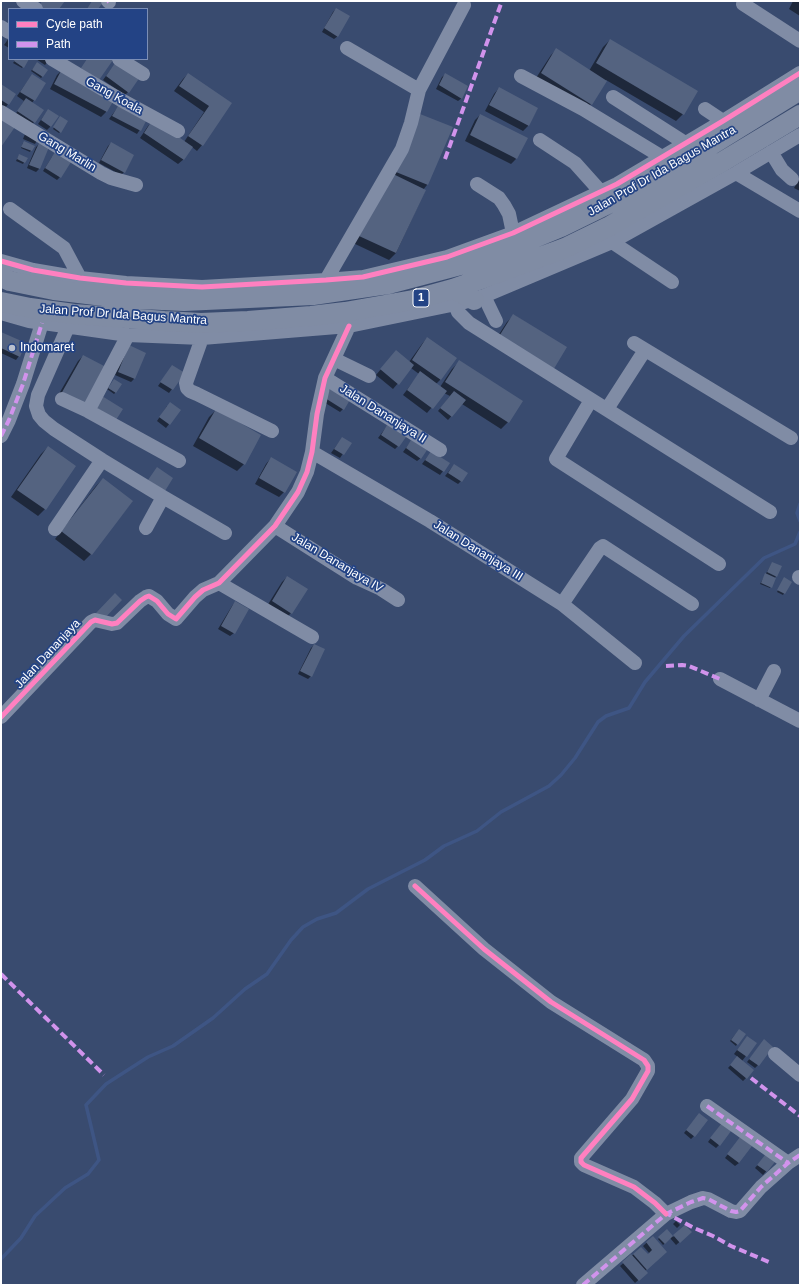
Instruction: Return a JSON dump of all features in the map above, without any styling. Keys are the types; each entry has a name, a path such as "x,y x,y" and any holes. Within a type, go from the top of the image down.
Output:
{"highway":[{"name":"Jalan Prof Dr Ida Bagus Mantra","path":"1,277 10,281 54,290 120,298 146,291 184,301 313,295 388,284 449,262 483,259 561,227 616,200 686,152 800,90"},
{"name":"Jalan Prof Dr Ida Bagus Mantra","path":"1,302 30,308 71,320 156,320 201,323 248,321 345,312 413,300 467,297 484,278 565,248 610,226 800,115"},
{"path":"686,152 696,177"}],"street":[{"path":"23,1 34,8"},
{"path":"743,4 800,41"},
{"path":"326,280 402,149 411,123 419,90 464,5"},
{"path":"347,48 419,90"},
{"name":"Gang Koala","path":"54,60 121,100 178,131"},
{"path":"121,60 143,74"},
{"path":"1,261 33,270 146,291 363,277 449,262 601,192 662,157 686,152 723,121 800,73"},
{"path":"520,76 584,109 662,157"},
{"path":"613,97 686,152"},
{"path":"705,109 723,121"},
{"name":"Gang Marlin","path":"1,112 101,173 111,178 136,185"},
{"path":"1,313 42,323 71,320 128,335 202,338 349,326 467,297 612,242 736,173 800,134"},
{"path":"540,140 575,162 601,192"},
{"path":"772,152 782,170 792,180"},
{"path":"736,173 800,211"},
{"path":"478,184 499,198 504,205 509,214 513,233"},
{"path":"10,209 64,248 80,278"},
{"path":"612,242 672,282"},
{"path":"467,297 496,321"},
{"path":"467,297 458,312 469,323 770,512"},
{"path":"71,320 38,395 36,406 39,415 49,425 102,460 163,498 225,533"},
{"path":"1,436 14,406 42,323"},
{"name":"Jalan Dananjaya","path":"1,718 91,622 95,620 112,624 117,623 146,596 149,596 157,601 168,614 176,619 203,590 219,583 275,526 298,492 307,472 325,378 349,326"},
{"path":"88,411 128,335"},
{"path":"202,338 186,383 187,388 190,391 272,431"},
{"path":"607,410 639,347 791,438"},
{"path":"334,359 369,376"},
{"name":"Jalan Dananjaya II","path":"325,378 440,450"},
{"path":"62,399 88,411 179,461"},
{"path":"591,400 556,459 719,564"},
{"name":"Jalan Dananjaya III","path":"312,452 430,520 562,604 635,663"},
{"path":"55,529 102,460"},
{"path":"146,528 163,498"},
{"name":"Jalan Dananjaya IV","path":"275,526 357,578 381,589 398,600"},
{"path":"562,604 600,548 603,546 692,604"},
{"path":"219,583 312,638"},
{"path":"759,700 774,671"},
{"path":"720,679 800,721"},
{"path":"415,886 484,949 551,1002 644,1060 648,1066 648,1071 632,1099 581,1158 584,1165 634,1187 655,1203 666,1214"},
{"path":"775,1054 800,1074"},
{"path":"707,1106 788,1163"},
{"path":"583,1285 666,1214 703,1198 731,1211 740,1211 760,1187 788,1163 800,1155"}],"building":[{"path":"42,1 65,1 60,8 42,8 39,6"},
{"path":"92,1 104,1 99,8 88,8"},
{"path":"336,8 350,16 338,37 324,28"},
{"path":"610,39 698,91 684,115 596,63"},
{"path":"556,48 607,81 592,105 541,73"},
{"path":"14,60 28,60 24,68"},
{"path":"86,60 113,60 99,80 81,68"},
{"path":"117,60 140,77 129,93 106,76"},
{"path":"37,62 48,70 43,77 32,70"},
{"path":"62,69 115,98 107,112 54,84"},
{"path":"188,73 232,103 203,146 188,136 209,106 179,86"},
{"path":"445,73 468,86 462,99 439,85"},
{"path":"32,74 46,83 35,101 20,92"},
{"path":"1,84 16,94 9,105 1,100"},
{"path":"499,87 538,108 529,126 489,105"},
{"path":"26,98 44,110 35,123 17,111"},
{"path":"118,106 146,121 141,131 112,116"},
{"path":"48,109 59,116 51,127 41,120"},
{"path":"420,114 453,127 428,185 396,172"},
{"path":"480,114 528,138 517,159 470,135"},
{"path":"60,116 68,121 61,133 53,127"},
{"path":"1,118 15,127 1,147"},
{"path":"153,119 193,147 184,160 144,133"},
{"path":"24,141 35,146 32,151 21,147"},
{"path":"111,142 134,155 125,173 101,160"},
{"path":"39,143 49,147 40,169 29,165"},
{"path":"55,152 71,162 61,178 45,168"},
{"path":"19,154 28,158 25,163 17,159"},
{"path":"389,172 426,190 396,253 359,236"},
{"path":"513,314 567,347 552,372 498,338"},
{"path":"1,332 26,343 20,357 1,348"},
{"path":"427,337 457,358 441,380 412,360"},
{"path":"129,345 146,353 135,379 118,372"},
{"path":"396,350 414,365 399,385 380,369"},
{"path":"83,355 106,367 83,407 61,394"},
{"path":"459,360 523,401 509,423 445,382"},
{"path":"172,365 185,373 173,390 160,382"},
{"path":"420,371 447,391 433,409 407,390"},
{"path":"114,379 122,384 116,393 108,388"},
{"path":"332,386 351,398 344,410 325,398"},
{"path":"454,391 466,400 452,417 440,408"},
{"path":"102,396 123,409 116,420 95,407"},
{"path":"170,402 181,410 170,425 159,417"},
{"path":"216,409 261,435 245,465 199,438"},
{"path":"387,425 406,437 399,447 381,435"},
{"path":"342,437 352,443 344,455 334,449"},
{"path":"411,440 427,450 421,459 406,448"},
{"path":"48,446 76,466 46,510 17,490"},
{"path":"431,451 450,463 444,472 425,460"},
{"path":"271,457 297,472 285,493 259,478"},
{"path":"454,464 468,473 462,482 448,473"},
{"path":"157,467 173,478 165,491 148,480"},
{"path":"103,478 133,501 92,555 61,531"},
{"path":"772,562 782,566 777,577 767,572"},
{"path":"765,573 776,578 772,588 761,583"},
{"path":"287,576 308,589 292,614 272,601"},
{"path":"784,577 792,582 785,594 777,590"},
{"path":"115,593 122,600 103,620 96,613"},
{"path":"235,601 249,609 235,634 221,626"},
{"path":"314,644 325,649 312,677 300,671"},
{"path":"739,1029 746,1034 738,1045 731,1040"},
{"path":"747,1036 757,1043 747,1057 737,1050"},
{"path":"764,1039 773,1047 759,1066 749,1059"},
{"path":"737,1056 754,1070 747,1079 730,1065"},
{"path":"699,1113 708,1120 695,1137 686,1130"},
{"path":"724,1120 734,1127 720,1146 710,1138"},
{"path":"740,1137 752,1146 739,1163 727,1154"},
{"path":"769,1150 778,1158 767,1172 757,1165"},
{"path":"685,1225 692,1232 680,1243 673,1235"},
{"path":"667,1229 673,1236 665,1244 658,1237"},
{"path":"653,1236 667,1252 647,1270 633,1254 641,1247 648,1254 652,1250 646,1242"},
{"path":"631,1254 648,1273 639,1281 622,1262"}],"waterway":[{"path":"800,504 797,513 800,521"},
{"path":"1,1259 21,1238 35,1216 65,1188 88,1174 99,1160 86,1105 106,1084 148,1057 173,1046 213,1018 245,989 267,974 291,940 303,927 317,919 336,913 368,889 425,860 444,846 477,831 501,812 549,786 561,775 575,758 598,722 606,716 629,708 645,682 684,636 764,558 795,544 800,532"}],"marked path":[{"path":"445,159 502,1"},
{"path":"1,436 23,384 42,323"},
{"path":"666,666 689,666 720,679"},
{"path":"1,974 104,1075"},
{"path":"751,1078 800,1116"},
{"path":"707,1106 788,1163"},
{"path":"583,1285 666,1214 703,1198 731,1211 740,1211 761,1187 788,1163 800,1155"},
{"path":"664,1212 731,1246 769,1262"}],"cycle path":[{"path":"1,261 33,270 80,278 126,283 202,287 363,277 447,257 513,233 617,184 800,73"},
{"path":"1,717 91,622 95,620 112,624 117,623 140,601 149,596 157,601 168,614 176,619 203,590 219,583 275,526 298,492 307,472 325,378 349,326"},
{"path":"415,886 484,949 551,1002 644,1060 648,1066 648,1071 632,1099 581,1158 581,1162 584,1165 634,1187 655,1203 666,1214"}],"place":[{"name":"Indomaret","path":"12,348"}]}
